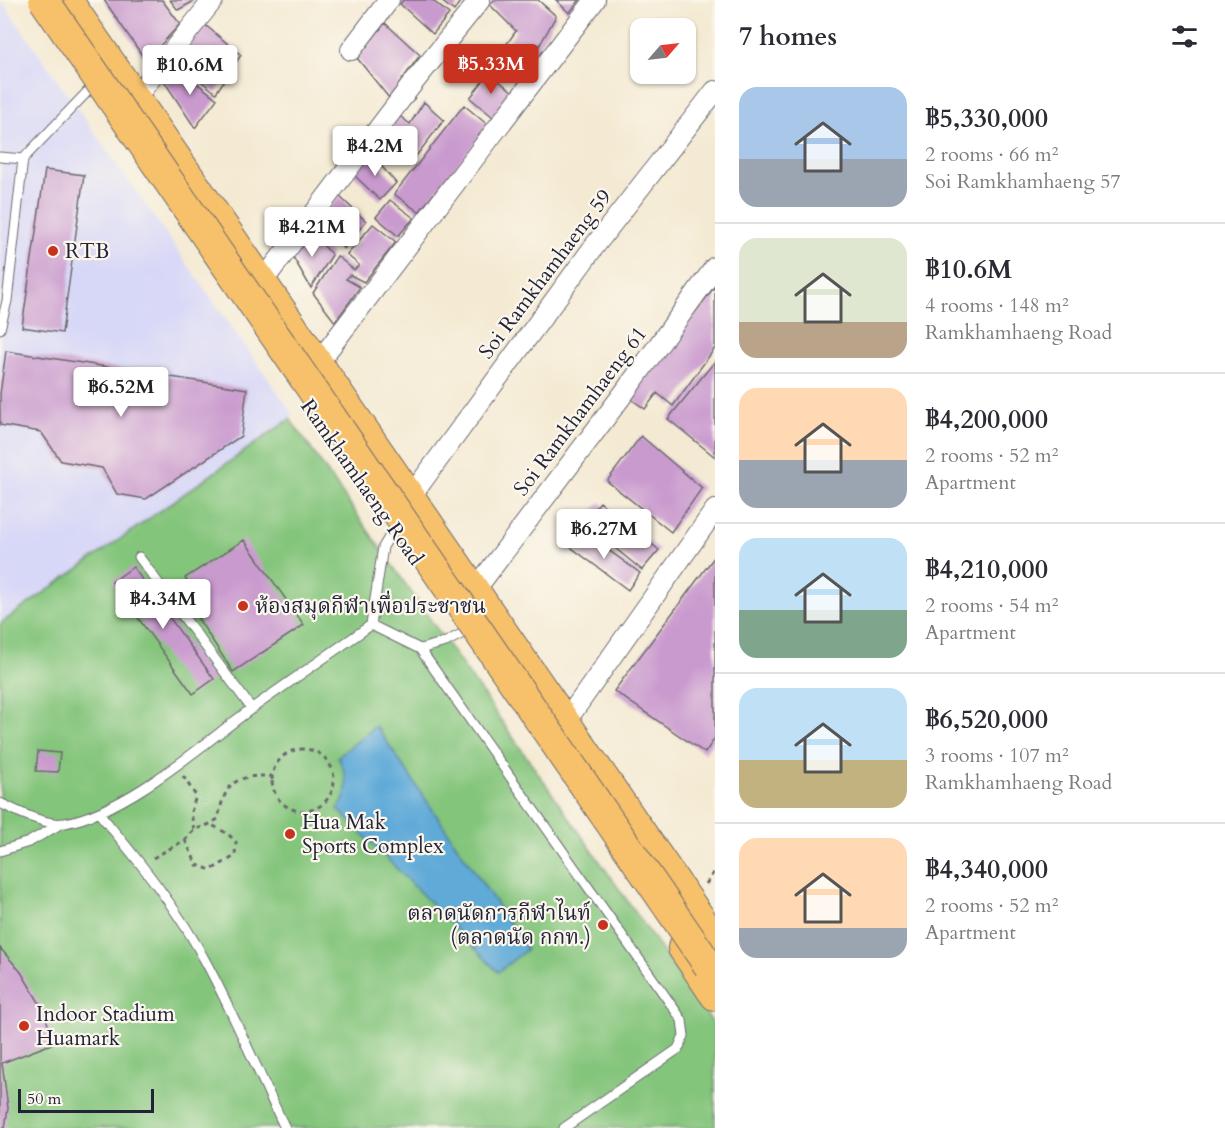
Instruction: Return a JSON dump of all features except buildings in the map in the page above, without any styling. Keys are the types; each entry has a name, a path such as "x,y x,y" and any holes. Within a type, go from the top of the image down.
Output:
{"main road":[{"name":"Ramkhamhaeng Road","path":"29,0 465,632 711,975"},
{"name":"Ramkhamhaeng Road","path":"44,0 711,975"},
{"name":"Ramkhamhaeng Road","path":"67,0 559,717 715,940"},
{"name":"Ramkhamhaeng Road","path":"83,0 324,355 715,920"}],"street":[{"path":"143,88 213,0"},
{"path":"351,50 389,0"},
{"path":"269,273 413,83 480,0"},
{"path":"324,355 595,0"},
{"name":"Soi Ramkhamhaeng 59","path":"417,489 592,248 715,91"},
{"name":"Soi Ramkhamhaeng 61","path":"481,582 624,393 715,267"},
{"path":"571,714 715,510"}],"lane":[{"path":"0,329 7,301 23,159 90,89"},
{"path":"0,157 23,159"},
{"path":"0,851 29,842 62,824 109,808 175,766 371,625 383,547 394,529"},
{"path":"139,557 252,709"},
{"path":"371,625 420,649 682,1020 684,1036 678,1049 564,1128"},
{"path":"420,649 446,642 465,632"},
{"path":"0,803 28,817 62,824"},
{"path":"99,813 141,864 182,921 208,965 285,1128"}],"path":[{"path":"299,748 320,753 327,760 334,779 332,789 321,805 302,811 284,804 276,796 272,786 272,776 274,766 280,758 299,748"},
{"path":"175,766 188,782 195,796 191,812 194,830"},
{"path":"141,864 185,840 194,830 218,819 222,799 232,783 252,775 272,776"},
{"path":"185,840 197,865 211,870 224,864 235,856 236,842 228,834 210,824"}],"shaded area":[{"path":"1,0 293,414 290,419 0,624"}],"green space":[{"name":"Hua Mak Sports Complex","path":"290,419 715,1026 715,1128 0,1128 0,624"}],"water":[{"path":"376,726 527,949 498,972 338,809 345,797 346,784 344,770 338,757"}],"place":[{"name":"RTB","path":"53,251"},
{"name":"ห้องสมุดกีฬาเพื่อประชาชน","path":"243,606"},
{"name":"Hua Mak Sports Complex","path":"290,834"},
{"name":"ตลาดนัดการกีฬาไนท์ (ตลาดนัด กกท.)","path":"603,925"},
{"name":"Indoor Stadium Huamark","path":"24,1026"}]}
